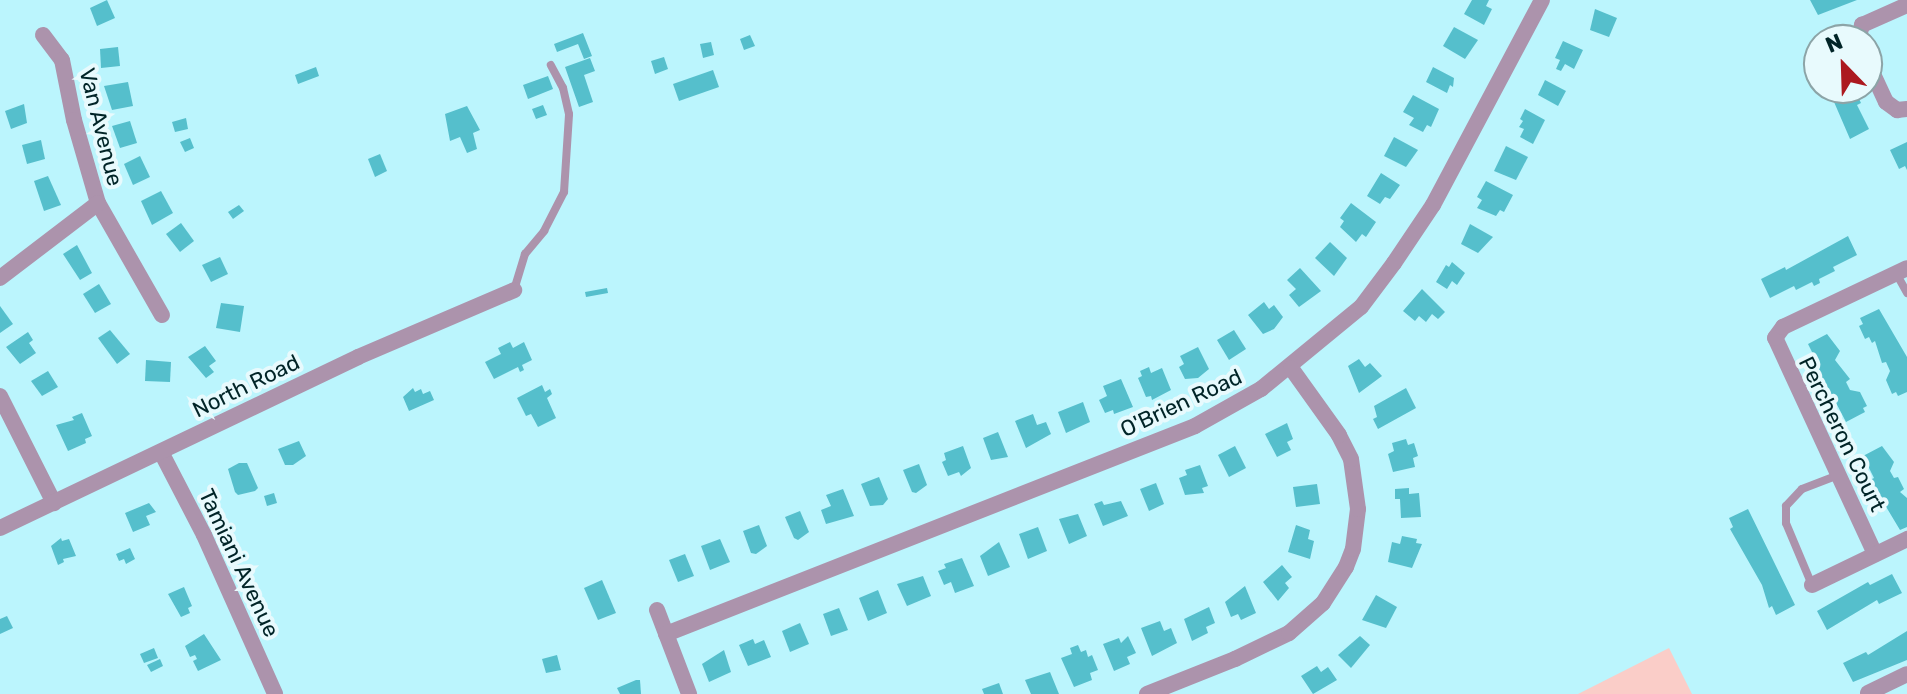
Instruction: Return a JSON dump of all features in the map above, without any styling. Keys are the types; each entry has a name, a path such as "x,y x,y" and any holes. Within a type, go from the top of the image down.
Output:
{"street":[{"name":"O'Brien Road","path":"666,634 1195,426 1230,408 1291,368 1361,307 1394,263 1433,205 1542,0"},
{"path":"1864,24 1907,5"},
{"name":"Van Avenue","path":"43,35 62,60 74,120 98,203 162,315"},
{"path":"1883,96 1897,110 1907,109"},
{"path":"0,278 98,203"},
{"name":"Percheron Court","path":"1875,554 1775,338 1783,327 1902,271"},
{"name":"North Road","path":"0,528 358,357 514,290"},
{"path":"1147,694 1263,647 1289,633 1323,603 1346,567 1353,549 1358,509 1351,459 1339,435 1291,368"},
{"path":"0,396 54,503"},
{"name":"Tamiani Avenue","path":"161,452 204,535 275,694"},
{"path":"1812,585 1907,539"},
{"path":"657,610 689,694"},
{"path":"1868,694 1907,674"}],"lane":[{"path":"514,290 525,254 544,231 564,192 569,114 563,88 551,65"},
{"path":"1902,271 1907,293"},
{"path":"1812,585 1786,523 1786,506 1802,489 1838,475"}],"shaded area":[{"path":"1669,648 1692,694 1578,694"}],"building":[{"path":"107,0 115,18 97,26 90,8"},
{"path":"1472,0 1489,0 1486,6 1492,9 1484,25 1464,14"},
{"path":"1810,0 1857,0 1818,15"},
{"path":"1595,9 1617,18 1609,37 1590,30"},
{"path":"1454,27 1478,40 1465,59 1443,46"},
{"path":"583,33 592,56 584,59 578,44 557,52 554,44"},
{"path":"750,35 755,46 744,50 740,39"},
{"path":"1563,41 1583,50 1574,69 1565,64 1561,71 1556,69 1560,60 1555,58"},
{"path":"711,42 714,55 703,58 700,44"},
{"path":"118,47 120,66 101,68 100,49"},
{"path":"664,57 668,69 655,74 651,61"},
{"path":"590,58 595,71 584,75 593,102 579,107 565,67"},
{"path":"316,67 319,76 298,84 295,75"},
{"path":"1433,67 1454,78 1453,87 1450,85 1447,93 1426,82"},
{"path":"713,70 719,87 679,101 673,84"},
{"path":"548,76 553,89 528,99 523,85"},
{"path":"1545,80 1566,91 1558,106 1538,95"},
{"path":"128,82 133,106 112,110 104,86"},
{"path":"1413,95 1439,109 1431,127 1427,125 1423,132 1409,125 1414,118 1403,112"},
{"path":"24,104 27,123 11,129 5,111"},
{"path":"1835,104 1859,104 1869,129 1850,139"},
{"path":"543,105 547,115 536,119 532,109"},
{"path":"467,106 480,130 473,133 477,149 467,153 460,137 450,141 445,114"},
{"path":"1525,109 1545,120 1533,144 1520,137 1524,129 1519,127 1523,121 1520,119"},
{"path":"186,118 188,129 175,132 172,122"},
{"path":"130,121 137,143 120,148 112,126"},
{"path":"1394,137 1418,150 1406,167 1384,156"},
{"path":"190,138 194,148 185,152 180,142"},
{"path":"41,140 45,159 27,164 22,145"},
{"path":"1907,142 1907,170 1905,166 1899,169 1890,150"},
{"path":"1506,146 1528,157 1516,180 1494,171"},
{"path":"380,154 387,171 375,177 368,159"},
{"path":"140,156 150,177 133,185 124,164"},
{"path":"1381,173 1400,185 1390,199 1385,197 1380,204 1367,196"},
{"path":"48,176 61,205 44,211 34,181"},
{"path":"1486,181 1513,195 1504,212 1500,210 1496,216 1477,208 1482,200 1477,197"},
{"path":"161,191 173,213 152,225 141,201"},
{"path":"1351,203 1376,222 1366,237 1362,234 1356,242 1340,227 1344,221 1340,218"},
{"path":"239,205 244,211 233,219 228,212"},
{"path":"181,223 194,241 180,252 166,234"},
{"path":"1470,224 1493,237 1478,253 1461,244"},
{"path":"1848,236 1857,255 1833,267 1835,271 1819,279 1820,283 1814,286 1812,282 1796,290 1794,286 1770,298 1761,279 1785,267 1786,270"},
{"path":"1330,242 1347,258 1334,276 1315,258"},
{"path":"77,245 92,273 80,280 63,254"},
{"path":"220,257 228,274 211,282 202,265"},
{"path":"1452,262 1465,273 1457,285 1452,281 1447,289 1436,282 1446,265 1449,267"},
{"path":"1300,268 1321,291 1299,307 1289,295 1296,289 1287,280"},
{"path":"99,284 111,304 95,313 83,294"},
{"path":"607,288 608,293 586,297 585,292"},
{"path":"1422,289 1445,312 1438,319 1432,314 1426,322 1419,316 1415,321 1403,311"},
{"path":"1264,302 1269,309 1274,305 1283,317 1274,329 1263,334 1248,315"},
{"path":"221,303 244,306 240,332 216,328"},
{"path":"0,306 13,324 0,333"},
{"path":"1879,309 1907,357 1907,392 1898,396 1896,392 1892,394 1886,380 1890,371 1886,362 1882,363 1875,341 1872,343 1869,337 1865,339 1859,326 1863,324 1860,318"},
{"path":"110,330 130,354 117,364 98,338"},
{"path":"1234,330 1246,349 1229,360 1217,340"},
{"path":"28,332 33,340 29,343 36,353 20,364 6,347"},
{"path":"1827,334 1840,351 1835,360 1850,379 1846,382 1850,390 1860,392 1867,406 1863,408 1865,412 1846,422 1834,399 1832,401 1818,383 1822,381 1816,370 1820,368 1808,344"},
{"path":"510,342 513,348 524,342 532,360 522,365 524,370 520,372 518,367 494,379 485,362 501,354 498,348"},
{"path":"205,346 216,361 209,366 214,372 206,378 188,357"},
{"path":"1198,347 1209,369 1198,378 1185,379 1179,367 1184,364 1180,356"},
{"path":"1359,359 1365,367 1370,363 1382,376 1359,393 1348,366"},
{"path":"146,360 171,362 170,382 145,381"},
{"path":"1149,367 1151,373 1162,368 1171,390 1152,400 1151,396 1146,397 1138,378 1142,376 1140,371"},
{"path":"48,371 58,387 42,396 31,381"},
{"path":"1121,379 1133,407 1114,414 1113,410 1105,413 1099,400 1107,396 1103,386"},
{"path":"542,385 545,392 550,389 552,394 547,398 556,418 538,427 531,414 526,416 517,398"},
{"path":"413,388 415,392 421,389 423,394 430,391 434,400 409,411 403,397"},
{"path":"1406,388 1416,408 1378,429 1373,419 1377,417 1374,406"},
{"path":"1083,402 1090,422 1066,433 1058,412"},
{"path":"82,413 92,436 85,439 86,443 68,451 56,425 74,420 72,417"},
{"path":"1033,414 1037,425 1046,422 1051,434 1026,448 1015,421"},
{"path":"1287,423 1293,439 1287,442 1291,450 1277,457 1265,434"},
{"path":"998,432 1008,457 991,460 983,438"},
{"path":"1406,439 1408,445 1414,443 1418,456 1413,458 1415,467 1393,472 1388,454 1394,451 1392,443"},
{"path":"299,441 306,456 293,465 285,465 278,449"},
{"path":"963,446 971,468 961,476 959,472 948,476 942,462 946,460 944,453"},
{"path":"1235,446 1246,468 1229,477 1218,455"},
{"path":"1882,446 1894,462 1890,471 1894,478 1898,477 1904,489 1900,492 1907,498 1907,527 1900,530 1870,480 1874,478 1863,456"},
{"path":"239,463 247,463 258,488 255,491 238,495 235,492 228,469"},
{"path":"919,464 927,485 916,493 912,492 903,470"},
{"path":"1200,465 1208,486 1202,488 1204,493 1185,495 1179,478 1187,475 1185,470"},
{"path":"879,477 888,499 883,505 870,506 861,484"},
{"path":"1156,483 1164,504 1149,511 1140,489"},
{"path":"1317,484 1320,504 1296,507 1293,487"},
{"path":"1409,488 1409,494 1419,493 1421,517 1401,518 1400,499 1395,499 1395,489"},
{"path":"843,489 854,516 826,524 821,510 831,506 826,495"},
{"path":"274,493 277,503 267,506 264,496"},
{"path":"1102,501 1104,505 1121,501 1128,516 1103,526 1094,504"},
{"path":"149,503 156,512 146,516 150,525 133,532 125,513"},
{"path":"1748,509 1795,605 1776,615 1772,606 1769,608 1762,585 1730,529 1733,527 1729,518"},
{"path":"800,511 809,532 798,540 794,538 785,517"},
{"path":"1078,514 1087,536 1069,544 1059,519"},
{"path":"759,525 767,546 756,554 751,553 743,531"},
{"path":"1296,525 1310,530 1308,539 1314,541 1310,559 1288,552"},
{"path":"1038,527 1047,551 1028,559 1019,534"},
{"path":"1402,536 1417,539 1416,543 1422,544 1412,568 1388,562 1392,542 1400,544"},
{"path":"61,538 62,541 69,539 76,556 63,559 64,562 58,565 51,546"},
{"path":"720,539 730,562 710,570 701,546"},
{"path":"999,542 1010,567 988,576 980,556"},
{"path":"130,548 135,559 126,564 124,559 119,561 116,554"},
{"path":"685,554 694,576 678,582 669,560"},
{"path":"962,558 974,586 955,593 951,582 944,585 938,571 946,568 944,564"},
{"path":"1282,565 1292,577 1285,583 1289,588 1278,601 1263,582"},
{"path":"1892,574 1902,593 1879,604 1877,600 1827,630 1817,611 1868,582 1870,585"},
{"path":"923,576 931,596 907,606 897,584"},
{"path":"602,580 616,613 598,620 584,588"},
{"path":"1245,586 1256,613 1241,620 1238,614 1231,617 1225,602"},
{"path":"184,587 192,606 188,608 190,613 181,617 168,594"},
{"path":"878,590 887,613 868,621 859,598"},
{"path":"1376,595 1397,607 1386,628 1362,620"},
{"path":"1209,607 1215,623 1206,627 1208,633 1192,641 1184,619"},
{"path":"839,608 848,630 831,636 823,614"},
{"path":"7,616 13,628 0,634 0,619"},
{"path":"1160,621 1164,631 1171,628 1177,643 1152,656 1141,628"},
{"path":"800,623 809,644 790,652 782,631"},
{"path":"1907,631 1907,660 1853,682 1843,663 1866,652 1868,655"},
{"path":"204,634 221,660 198,671 193,661 197,659 195,655 190,657 185,646"},
{"path":"1128,636 1136,653 1127,657 1130,664 1114,671 1103,644 1119,638 1121,643"},
{"path":"1360,636 1370,645 1351,668 1338,655"},
{"path":"753,639 755,644 764,640 771,657 748,666 739,645"},
{"path":"1078,645 1081,652 1086,650 1088,657 1092,655 1098,670 1090,673 1092,680 1074,687 1061,658 1072,654 1070,648"},
{"path":"154,648 158,658 144,663 140,654"},
{"path":"724,650 731,672 709,682 702,664"},
{"path":"557,655 561,670 546,673 542,659"},
{"path":"160,659 163,666 151,672 147,665"},
{"path":"1317,666 1321,672 1328,667 1337,680 1313,694 1301,676"},
{"path":"1050,672 1059,694 1031,694 1025,680"},
{"path":"640,680 641,694 620,694 617,688"},
{"path":"999,683 1003,694 984,694 982,689"}]}
